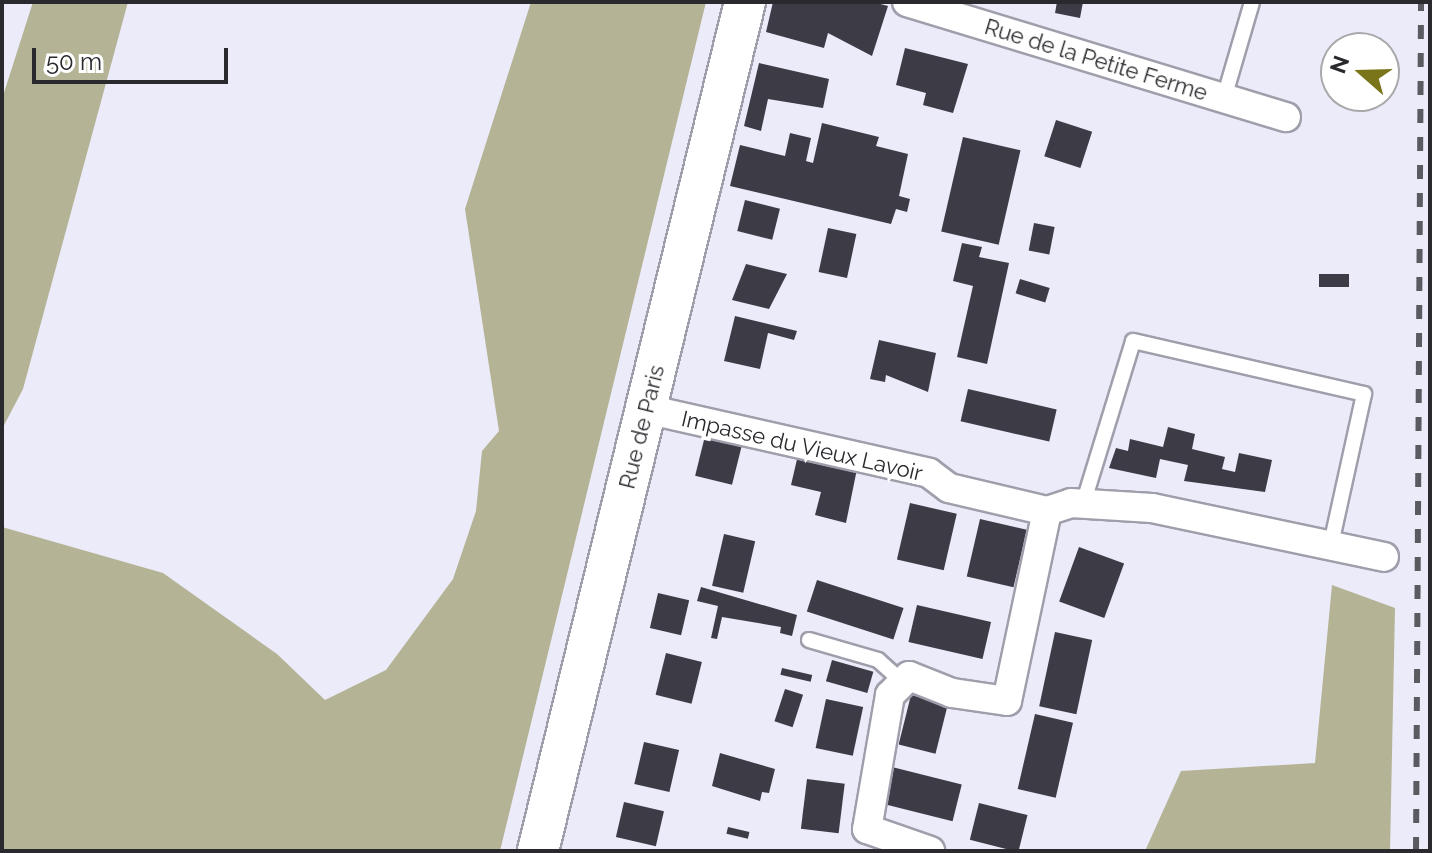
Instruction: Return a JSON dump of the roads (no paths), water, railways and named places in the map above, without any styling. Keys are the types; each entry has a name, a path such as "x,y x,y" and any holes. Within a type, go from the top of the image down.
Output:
{"main road":[{"name":"Rue de Paris","path":"538,851 745,2"}],"street":[{"name":"Rue de la Petite Ferme","path":"907,2 1286,117"},
{"name":"Impasse du Vieux Lavoir","path":"646,409 929,473 949,488 1047,511 1083,504 1152,508 1384,557"},
{"path":"930,851 884,838 867,829 864,817 890,695 900,680 1007,701 1047,511"}],"lane":[{"path":"1224,98 1252,2"},
{"path":"1083,504 1133,341 1364,394 1333,535"},
{"path":"809,640 878,660 900,680"}],"railway":[{"path":"1416,851 1421,2"}]}
